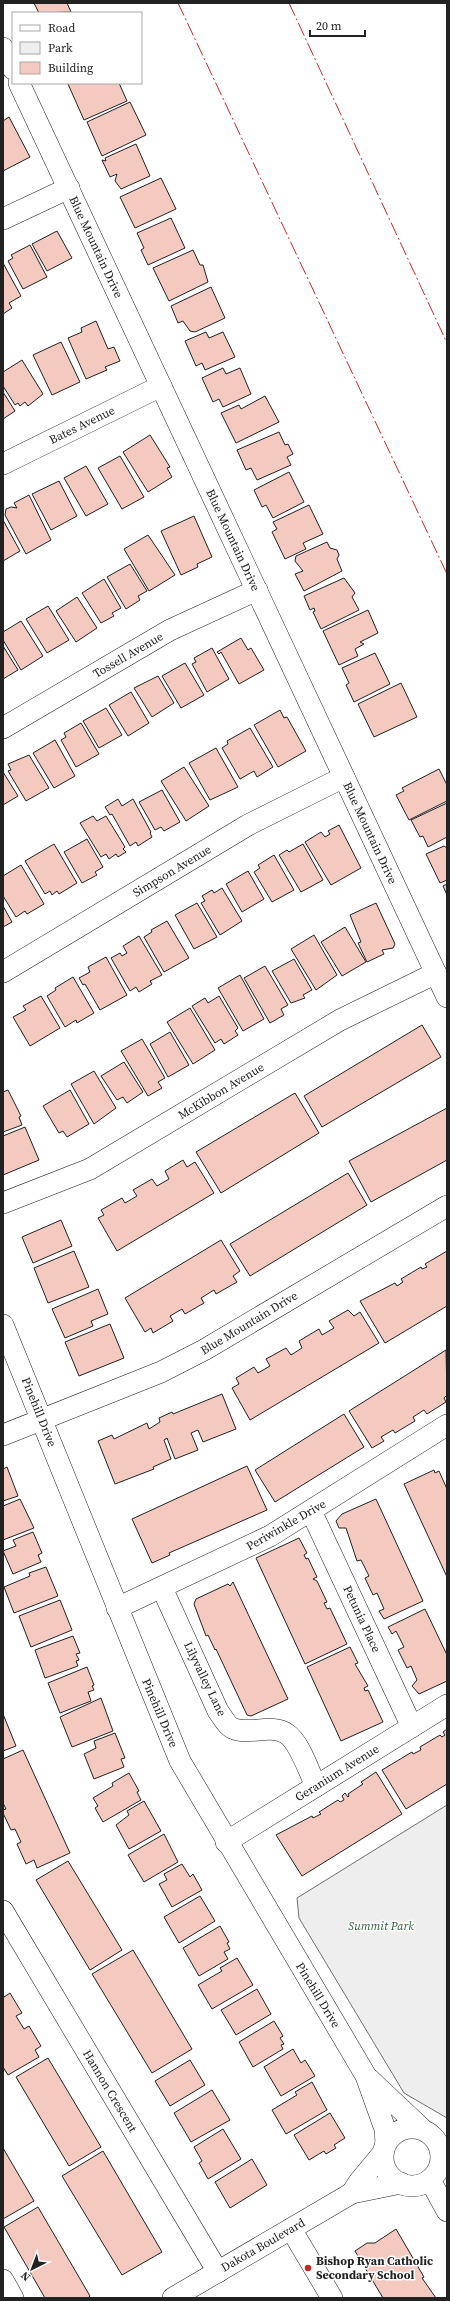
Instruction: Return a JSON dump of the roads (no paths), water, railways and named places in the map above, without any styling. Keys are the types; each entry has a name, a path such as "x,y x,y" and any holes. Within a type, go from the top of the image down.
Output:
{"street":[{"path":"3,48 12,67"},
{"name":"Blue Mountain Drive","path":"19,84 447,997"},
{"path":"3,219 69,188"},
{"name":"Bates Avenue","path":"3,464 161,386"},
{"name":"Tossell Avenue","path":"3,728 164,633 257,590"},
{"name":"Simpson Avenue","path":"3,972 248,826 344,777"},
{"name":"McKibbon Avenue","path":"3,1203 90,1169 340,1020 436,973"},
{"name":"Blue Mountain Drive","path":"41,1420 161,1372 204,1350 447,1206"},
{"name":"Pinehill Drive","path":"3,1325 180,1761 226,1842 366,2076 385,2129 384,2148"},
{"path":"3,1435 41,1420"},
{"name":"Periwinkle Drive","path":"117,1608 270,1536 446,1430"},
{"name":"Petunia Place","path":"311,1511 412,1727"},
{"name":"Lilyvalley Lane","path":"162,1588 218,1711 227,1723 231,1728 238,1730 278,1730 289,1735 296,1745 316,1786"},
{"name":"Geranium Avenue","path":"226,1842 447,1704"},
{"name":"Hannon Crescent","path":"3,1911 218,2272"},
{"name":"Pinehill Drive","path":"366,2076 421,2128"},
{"path":"413,2127 421,2128 436,2139 442,2156 436,2174 430,2180 416,2186 401,2184 387,2171 383,2162 384,2148 391,2136 401,2130 413,2127"},
{"name":"Dakota Boulevard","path":"352,2193 358,2182 384,2148"},
{"path":"430,2180 447,2211"},
{"name":"Dakota Boulevard","path":"173,2298 352,2193 401,2184"},
{"path":"291,2229 332,2298"},
{"path":"3,2280 13,2298"}],"place":[{"name":"Bishop Ryan Catholic Secondary School","path":"308,2268"}],"park label":[{"name":"Summit Park","path":"381,1926"}]}
